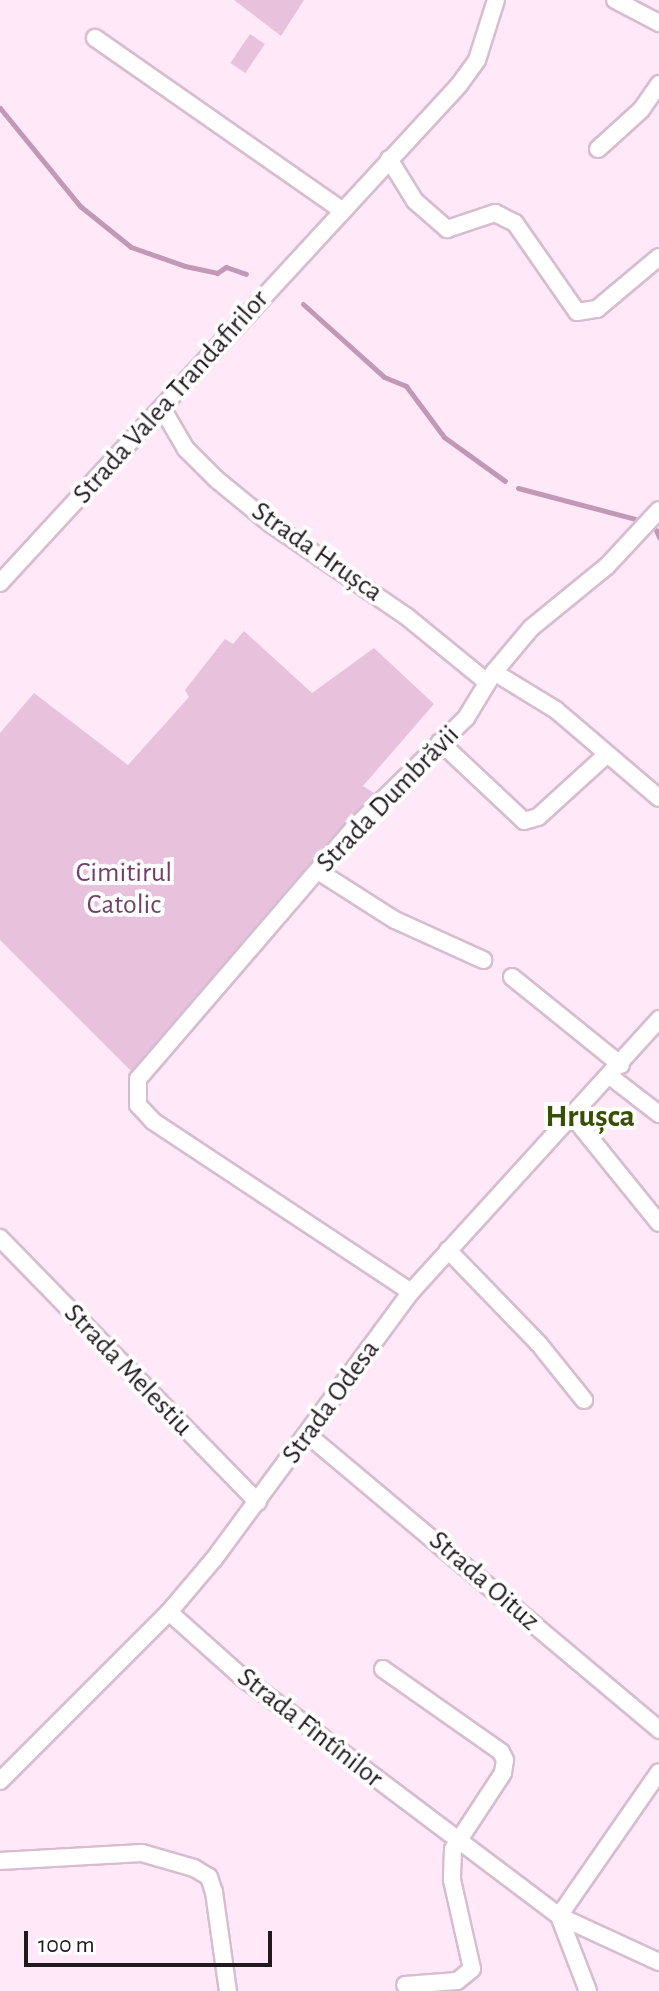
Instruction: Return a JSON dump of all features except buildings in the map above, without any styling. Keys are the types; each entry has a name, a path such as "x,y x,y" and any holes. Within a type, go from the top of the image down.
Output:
{"street":[{"name":"Strada Valea Trandafirilor","path":"0,583 472,69 496,0"},
{"path":"615,0 659,23"},
{"path":"95,38 343,211"},
{"path":"598,149 641,110 659,84"},
{"path":"389,159 415,201 447,229 495,213 515,223 577,312 588,313 613,298 659,257"},
{"name":"Strada Hrușca","path":"162,408 186,449 238,497 491,677 556,710 605,756 659,798"},
{"name":"Strada Dumbrăvii","path":"411,1292 153,1121 136,1096 143,1071 392,786 466,718 491,677 548,611 607,566 657,512"},
{"path":"440,742 524,821 538,817 605,756"},
{"path":"318,871 395,920 483,960"},
{"path":"512,977 659,1114"},
{"name":"Strada Odesa","path":"0,1781 169,1612 258,1502 411,1292 574,1118 659,1019"},
{"path":"574,1118 659,1223"},
{"name":"Strada Melestiu","path":"0,1238 258,1502"},
{"path":"448,1250 524,1327 584,1400"},
{"name":"Strada Oituz","path":"308,1435 659,1730"},
{"name":"Strada Fîntînilor","path":"169,1612 242,1677 559,1916 659,1962"},
{"path":"383,1669 501,1752 505,1760 503,1773 455,1839 452,1880 472,1969 457,1981 405,1985"},
{"path":"588,1991 559,1916 659,1772"},
{"path":"0,1861 142,1853 194,1868 209,1877 214,1892 228,1991"}],"green space":[{"path":"234,0 304,0 281,36"},
{"path":"250,34 265,44 245,73 230,63"},
{"name":"Cimitirul Catolic","path":"244,631 312,693 374,648 434,704 363,786 374,793 131,1071 0,940 0,733 34,693 128,765 189,697 185,690 225,639 233,644"}],"waterway":[{"path":"0,108 80,206 131,247 185,266 217,273 226,267 246,274"},
{"path":"303,304 384,377 406,386 444,437 505,481"},
{"path":"518,488 635,519"},
{"path":"656,530 659,537"}],"district":[{"name":"Hrușca","path":"590,1116"}]}
